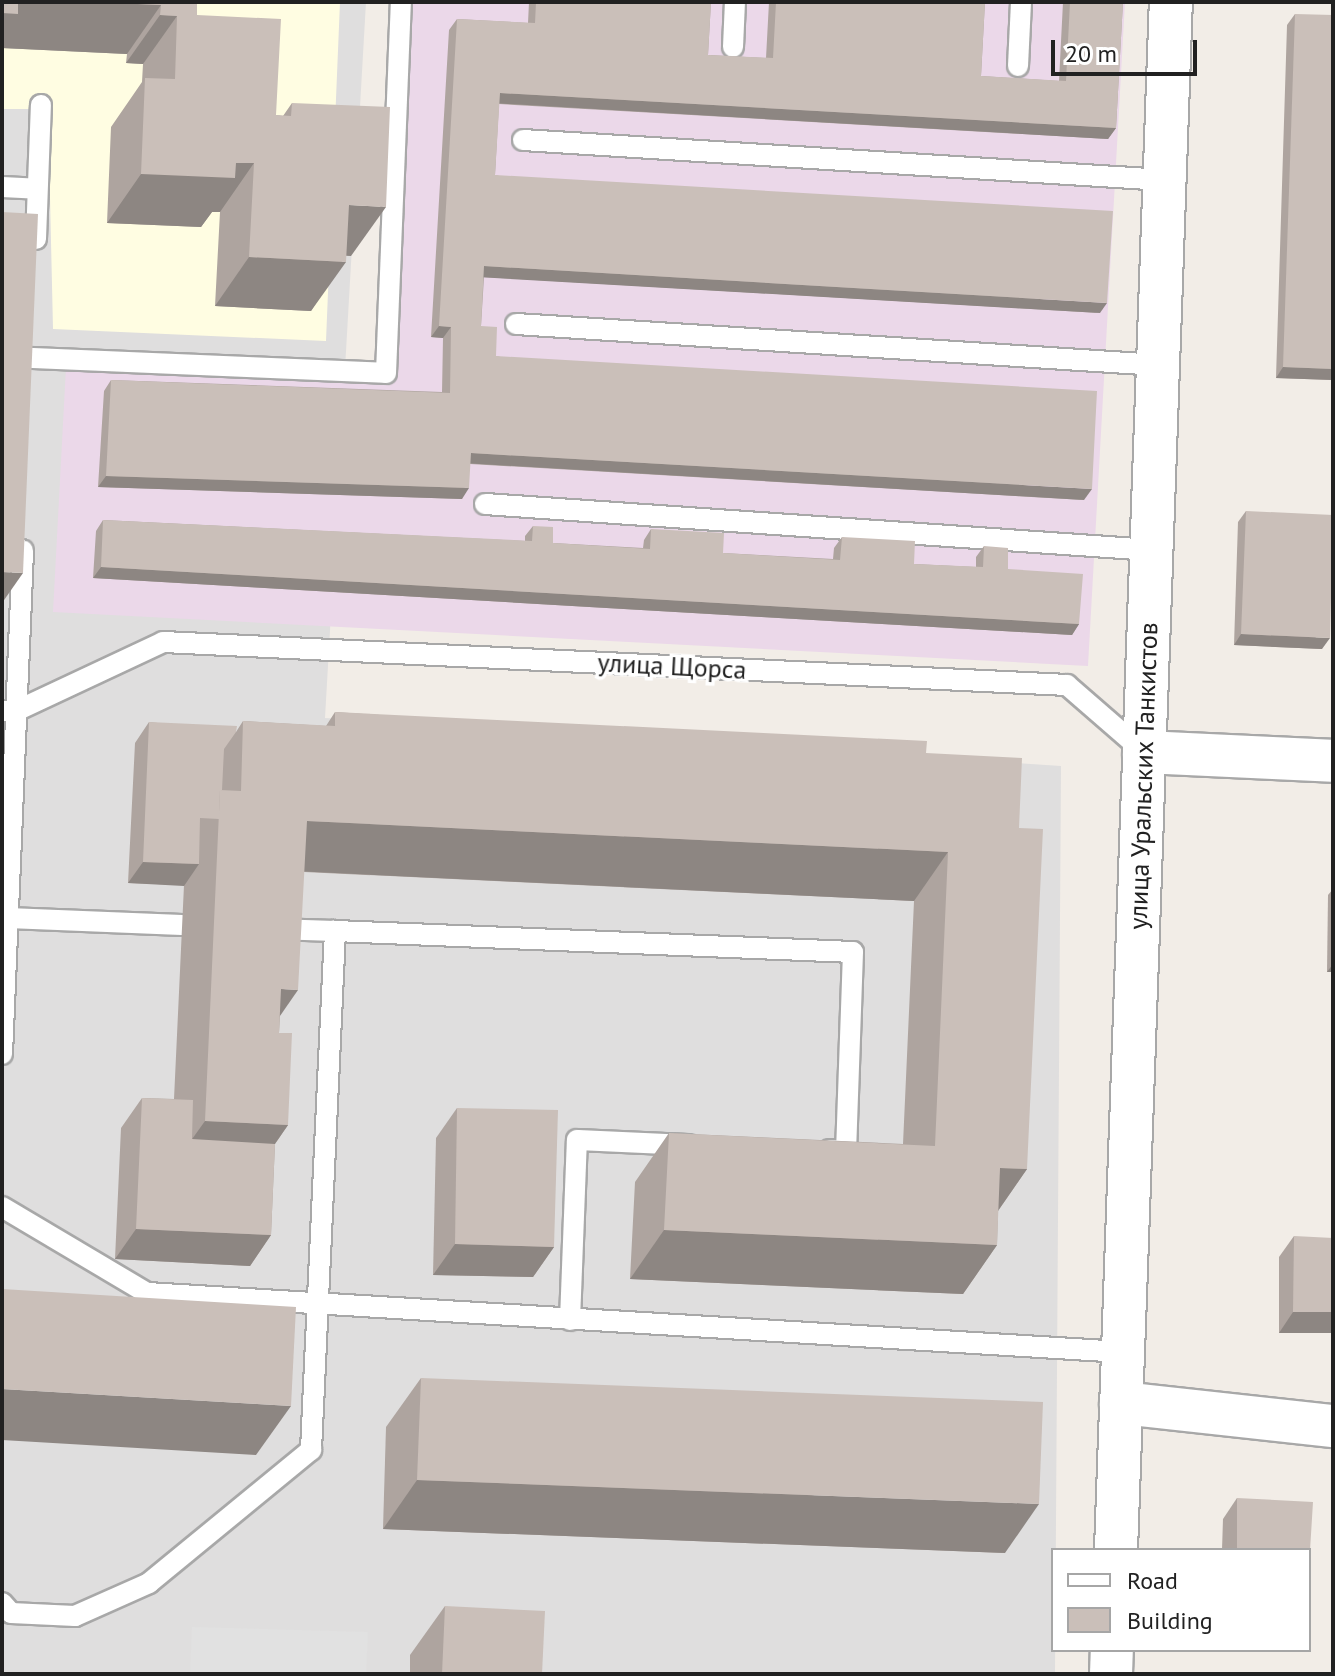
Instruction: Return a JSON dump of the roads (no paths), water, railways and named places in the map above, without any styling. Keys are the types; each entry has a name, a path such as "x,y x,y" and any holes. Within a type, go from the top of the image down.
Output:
{"street":[{"name":"улица Уральских Танкистов","path":"1116,1548 1171,2"},
{"path":"1144,752 1333,761"},
{"path":"1121,1403 1333,1426"},
{"path":"1111,1674 1112,1652"}],"lane":[{"path":"31,358 386,373 401,2"},
{"path":"733,47 735,2"},
{"path":"1018,66 1021,2"},
{"path":"34,266 41,105"},
{"path":"523,140 1165,180"},
{"path":"2,187 37,189"},
{"path":"516,324 1158,365"},
{"path":"30,389 32,327"},
{"path":"485,504 1151,550"},
{"path":"2,1054 8,918 9,711 24,527"},
{"name":"улица Щорса","path":"9,711 163,642 1067,685 1144,752"},
{"path":"8,918 182,925"},
{"path":"270,929 853,952 846,1151 799,1149"},
{"path":"2,1603 11,1613 75,1616 149,1583 311,1450 321,1304 335,931"},
{"path":"570,1320 577,1140 719,1146"},
{"path":"2,1207 147,1293 1123,1352"}]}
